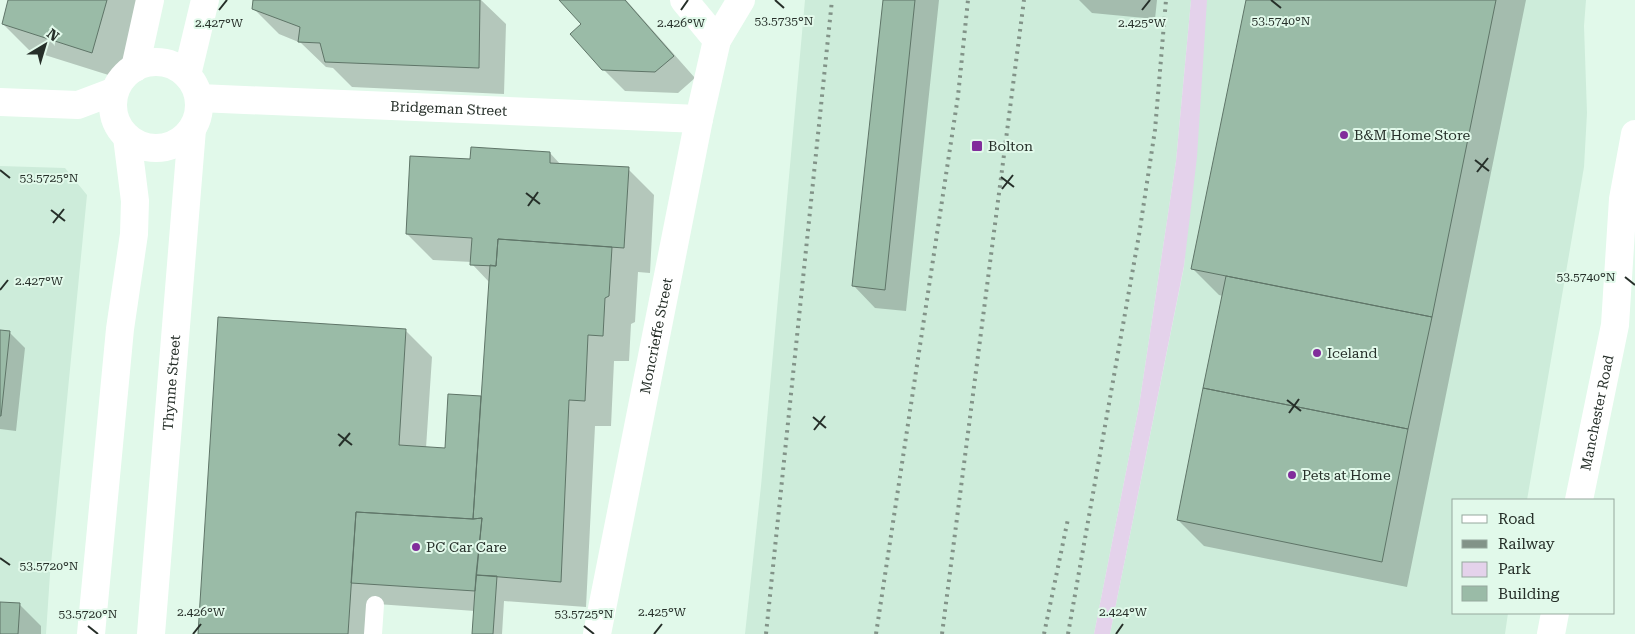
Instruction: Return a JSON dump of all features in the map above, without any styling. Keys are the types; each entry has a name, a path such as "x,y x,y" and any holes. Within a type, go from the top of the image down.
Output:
{"street":[{"path":"135,68 150,0"},
{"path":"78,105 123,132 140,145 154,149 168,147 182,140 192,130 199,109 193,87 205,0"},
{"path":"684,0 717,40"},
{"name":"Moncrieffe Street","path":"597,634 699,119 717,40 741,0"},
{"path":"91,634 120,329 134,234 136,201 123,132 114,116 113,103 115,91 120,82 135,68 147,63 161,62 173,66 193,87"},
{"name":"Bridgeman Street","path":"193,87 699,119"},
{"path":"0,102 78,105 115,91"},
{"name":"Thynne Street","path":"151,634 192,130"},
{"name":"Manchester Road","path":"1579,499 1615,325 1623,199 1635,134"},
{"name":"Manchester Road","path":"1615,325 1635,274"},
{"path":"1551,634 1556,614"}],"lane":[{"path":"374,634 375,605"}],"shaded area":[{"path":"805,0 1191,0 1176,161 1139,406 1094,634 745,634 761,486"},
{"path":"1204,0 1586,0 1584,26 1587,113 1584,167 1527,499 1452,499 1452,614 1508,614 1505,634 1110,634 1184,267"},
{"path":"0,166 65,168 87,195 50,574 46,634 0,634"}],"green space":[{"path":"1191,0 1207,0 1197,157 1184,266 1110,634 1094,634 1139,406 1176,161"}],"building":[{"path":"8,0 107,0 92,53 2,24"},
{"path":"253,0 480,0 479,68 325,62 320,43 298,42 300,27 252,9"},
{"path":"559,0 625,0 674,56 655,72 602,70 570,34 581,24"},
{"path":"883,0 915,0 885,290 852,286"},
{"name":"B&M Home Store","path":"1246,0 1496,0 1432,317 1191,269"},
{"path":"471,147 550,152 550,163 629,167 624,248 498,239 496,266 470,265 472,238 406,234 410,156 470,159"},
{"path":"498,239 612,247 609,296 605,298 603,336 588,335 585,401 569,400 561,582 476,575 482,518 473,519 490,265 496,266"},
{"name":"Iceland","path":"1226,276 1432,317 1408,429 1203,388"},
{"path":"218,317 406,329 399,445 445,448 448,394 481,396 473,519 356,512 348,634 198,634"},
{"path":"0,330 10,331 1,416 0,416"},
{"name":"Pets at Home","path":"1203,388 1408,429 1382,562 1177,520"},
{"name":"PC Car Care","path":"356,512 482,518 475,591 351,583"},
{"path":"476,575 497,576 493,634 472,634"},
{"path":"0,602 20,603 18,634 0,634"}],"railway":[{"path":"766,634 832,0"},
{"path":"876,634 958,96 968,0"},
{"path":"942,634 1024,0"},
{"path":"1068,634 1139,235 1155,130 1166,0"},
{"path":"1044,634 1068,519"}],"place":[{"name":"B&M Home Store","path":"1344,135"},
{"name":"Bolton","path":"977,146"},
{"name":"Iceland","path":"1317,353"},
{"name":"Pets at Home","path":"1292,475"},
{"name":"PC Car Care","path":"416,547"}]}
